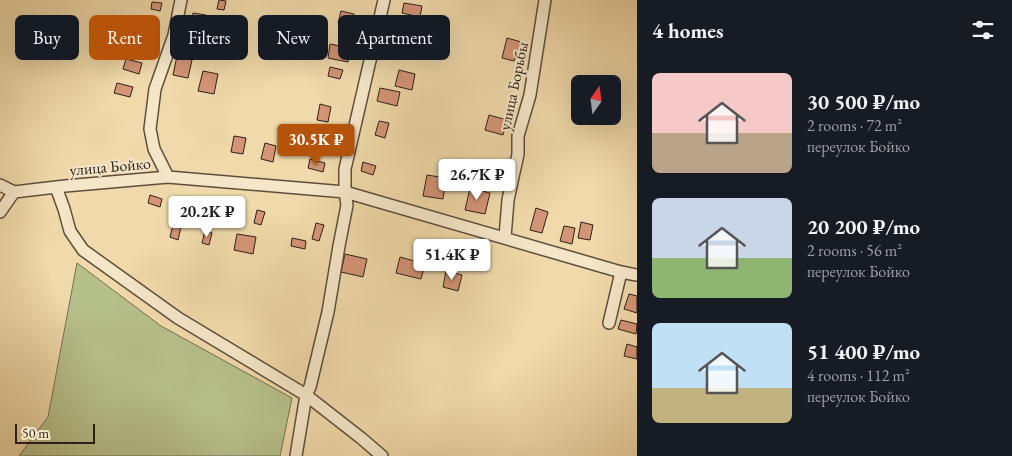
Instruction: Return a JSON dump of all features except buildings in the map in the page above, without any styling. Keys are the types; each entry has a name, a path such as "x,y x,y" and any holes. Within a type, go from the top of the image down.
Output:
{"street":[{"name":"улица Бойко","path":"14,192 168,177 154,150 150,129 155,89 174,34 181,0"},
{"path":"296,456 306,395 310,387 328,312 347,205 345,169 384,0"},
{"name":"улица Борьбы","path":"505,238 508,200 518,154 518,136 530,94 546,0"},
{"path":"168,177 345,192 637,275"},
{"path":"0,185 14,192 0,212"},
{"path":"56,188 70,231 83,250 178,318 306,395 382,456"},
{"path":"609,322 621,272"}],"green space":[{"path":"77,263 161,326 292,398 280,456 19,456 48,417"}]}
